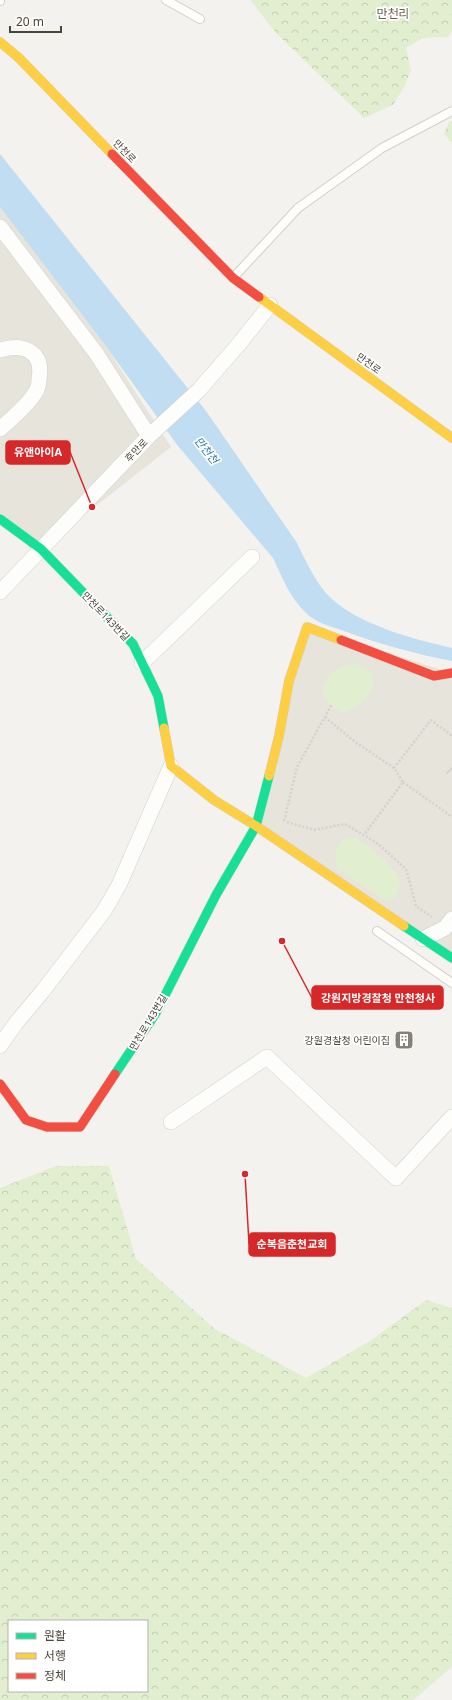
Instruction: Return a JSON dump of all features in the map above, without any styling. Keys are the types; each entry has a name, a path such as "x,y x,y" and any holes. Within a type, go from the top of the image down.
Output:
{"street":[{"name":"만천로","path":"0,42 19,58 232,278 452,438"},
{"path":"0,228 96,353 153,433"},
{"path":"0,233 2,239 0,247"},
{"name":"후만로","path":"0,592 153,433 199,390 239,344 270,305"},
{"path":"0,350 15,347 30,351 40,363 40,373 36,392 0,429"},
{"name":"만천로143번길","path":"0,519 41,549 133,644 158,696 171,766"},
{"path":"142,663 252,557"},
{"path":"256,826 279,736 289,681 307,627 434,676 452,673"},
{"path":"0,1046 16,1023 42,992 104,911 119,885 171,766 214,800 256,826 452,958"},
{"name":"만천로143번길","path":"0,1084 26,1120 47,1127 80,1127 156,1013 216,895 256,826"},
{"path":"423,939 449,923"},
{"path":"171,1122 267,1058 396,1178 452,1117"}],"lane":[{"path":"166,0 200,19"},
{"path":"232,278 298,208 382,148 452,111"},
{"path":"377,931 452,983"}],"path":[{"path":"284,821 297,767 332,704"},
{"path":"325,717 356,742 394,768 403,782 452,817"},
{"path":"394,768 431,720 452,736"},
{"path":"364,835 403,782"},
{"path":"256,826 284,821 314,830 345,824 377,843 406,869 416,906 449,923"}],"shaded area":[{"path":"0,207 105,345 171,447 41,549 0,522"},
{"path":"307,627 452,673 452,958 256,826"}],"green space":[{"path":"250,0 452,0 452,31 448,37 423,38 406,48 411,70 404,87 393,105 364,118 277,34"},
{"path":"452,121 452,143 444,134 449,122"},
{"path":"355,664 366,668 372,674 374,681 372,690 367,698 360,704 351,710 341,712 324,698 323,689 327,679 335,671 345,666"},
{"path":"347,838 355,839 366,845 385,861 395,872 398,876 400,884 398,892 394,898 387,902 338,869 336,860 337,847"},
{"path":"56,1166 109,1166 136,1259 215,1329 306,1378 370,1341 426,1300 452,1308 452,1667 413,1700 0,1700 0,1188"}],"water":[{"name":"만천천","path":"0,154 206,411 297,543 314,576 326,593 338,604 368,622 402,635 452,648 452,661 397,648 328,626 314,619 300,607 287,587 273,558 178,446 105,345 0,207"}],"traffic: fast":[{"path":"0,519 41,549 133,644 158,696 164,728"},
{"path":"115,1074 156,1013 216,895 256,826 269,776"},
{"path":"404,926 452,958"}],"traffic: slow":[{"path":"0,42 19,58 112,154"},
{"path":"259,297 452,438"},
{"path":"269,776 279,736 289,681 307,627 341,640"},
{"path":"164,728 171,766 214,800 256,826 404,926"}],"traffic: jam":[{"path":"112,154 233,278 259,297"},
{"path":"341,640 434,676 452,673"},
{"path":"0,1084 26,1120 47,1127 80,1127 115,1074"}],"place":[{"name":"유앤아이A","path":"92,507"},
{"name":"강원지방경찰청 만천청사","path":"282,941"},
{"name":"강원경찰청 어린이집","path":"404,1040"},
{"name":"순복음춘천교회","path":"245,1174"}],"district":[{"name":"만천리","path":"393,13"}]}
